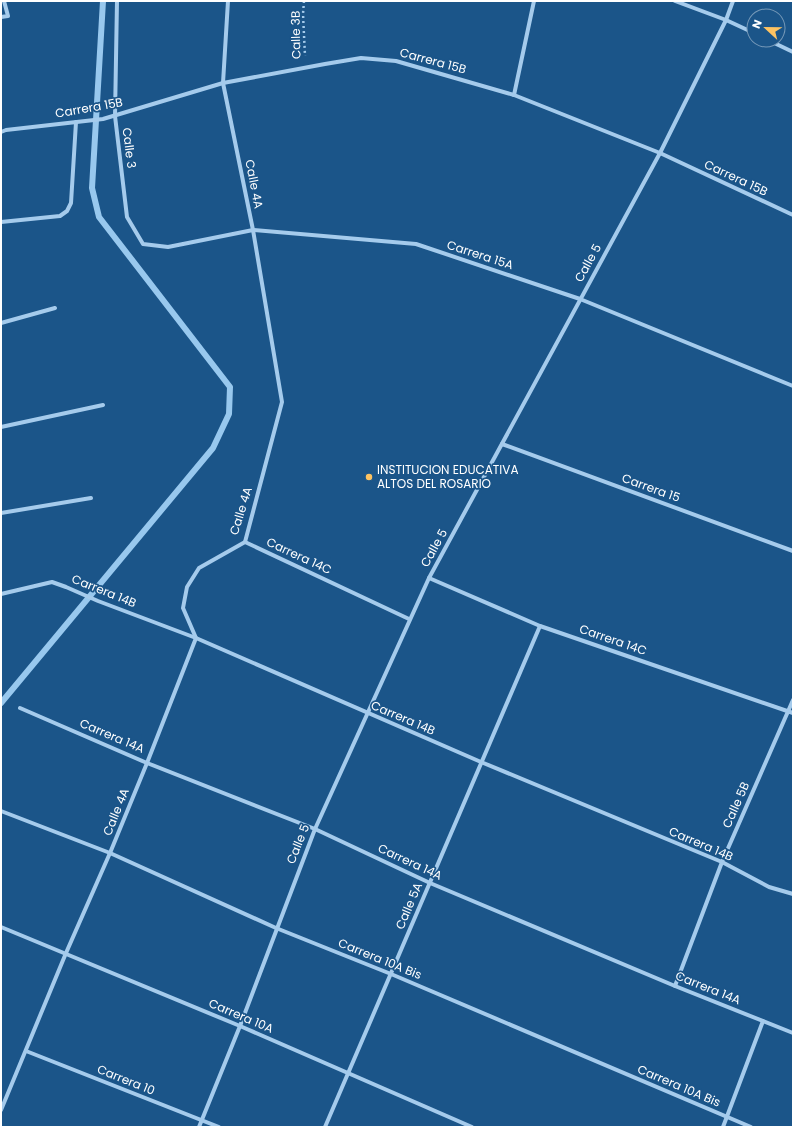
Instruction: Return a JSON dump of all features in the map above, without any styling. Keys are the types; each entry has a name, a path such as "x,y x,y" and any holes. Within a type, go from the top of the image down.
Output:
{"street":[{"path":"1,17 8,16 4,1"},
{"name":"Calle 3","path":"117,1 115,116 127,218 143,244"},
{"name":"Calle 4A","path":"1,1110 66,953 110,853 196,638 183,608 188,587 199,568 245,542 282,402 253,230 223,83 228,1"},
{"path":"514,95 534,1"},
{"path":"675,1 726,20 746,29"},
{"name":"Calle 5","path":"198,1127 240,1026 276,928 315,829 368,714 409,619 429,578 660,153 726,20 733,1"},
{"name":"Carrera 15B","path":"1,132 6,130 115,116 223,83 361,58 396,61 514,95 660,153 793,215"},
{"path":"1,222 60,216 67,212 71,203 76,122"},
{"name":"Carrera 15A","path":"143,244 168,247 253,230 416,244 580,299 793,386"},
{"path":"1,323 55,308"},
{"path":"1,427 103,405"},
{"name":"Carrera 15","path":"502,444 793,551"},
{"path":"1,513 91,498"},
{"name":"Carrera 14C","path":"245,542 409,619"},
{"name":"Carrera 14C","path":"429,578 540,626 793,713"},
{"name":"Carrera 14B","path":"1,594 52,582 66,586 98,601 196,638 368,714 722,862 769,887 793,894"},
{"name":"Calle 5A","path":"325,1127 540,626"},
{"name":"Calle 5B","path":"675,986 722,862 793,700"},
{"name":"Carrera 14A","path":"20,708 147,763 315,829 430,883 675,986 793,1033"},
{"name":"Carrera 10A Bis","path":"1,811 110,853 276,928 391,974 751,1127"},
{"name":"Carrera 10A","path":"1,927 240,1026 472,1127"},
{"path":"723,1127 763,1021"},
{"name":"Carrera 10","path":"26,1051 219,1127"}],"path":[{"name":"Calle 3B","path":"304,1 305,69"}],"waterway":[{"path":"1,703 213,448 229,414 230,387 99,217 92,188 103,1"}],"place":[{"name":"INSTITUCION EDUCATIVA ALTOS DEL ROSARIO","path":"369,477"}]}
